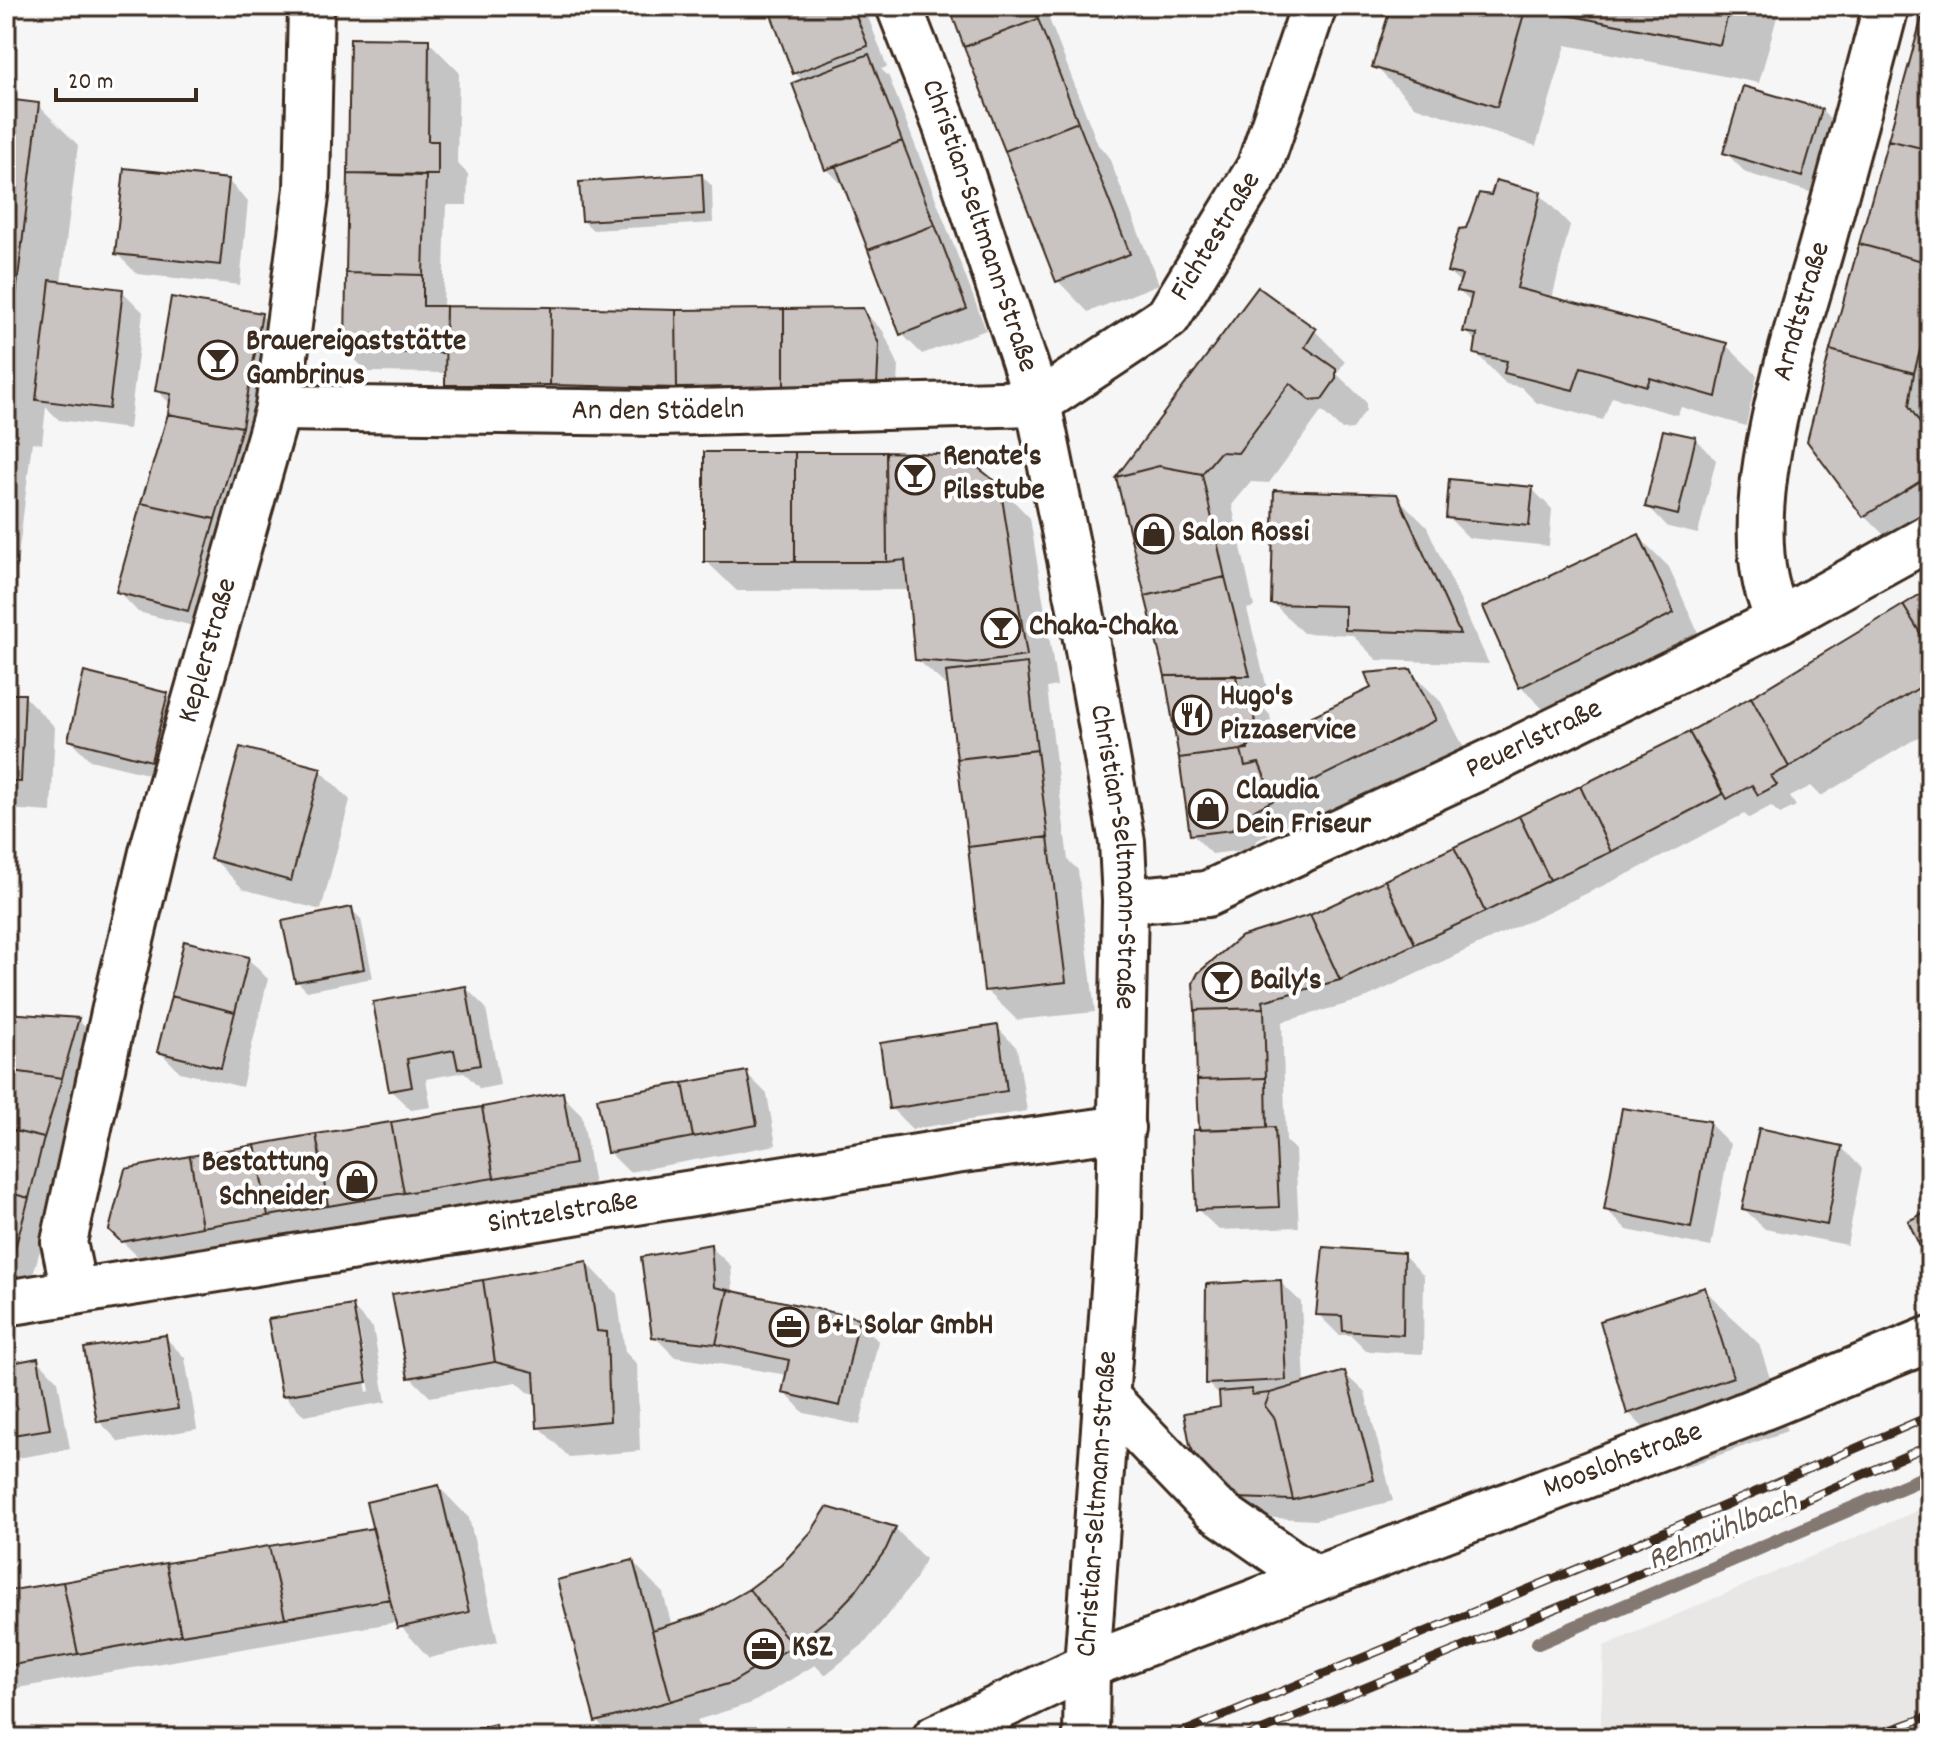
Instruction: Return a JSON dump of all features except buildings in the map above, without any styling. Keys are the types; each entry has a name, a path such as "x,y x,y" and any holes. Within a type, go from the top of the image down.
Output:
{"street":[{"name":"Keplerstraße","path":"74,1290 64,1242 117,999 153,848 278,408 307,189 311,6"},
{"name":"Christian-Seltmann-Straße","path":"899,6 945,124 1038,403 1122,842 1125,901 1122,1128 1087,1666 1086,1738"},
{"name":"Fichtestraße","path":"1038,403 1168,317 1259,168 1314,6"},
{"name":"Arndtstraße","path":"1780,620 1769,601 1761,544 1769,439 1886,6"},
{"name":"An den Städeln","path":"278,408 659,413 1038,403"},
{"name":"Peuerlstraße","path":"1125,901 1207,894 1501,757 1780,620 1930,537"},
{"name":"Sintzelstraße","path":"6,1303 955,1151 1122,1128"},
{"name":"Mooslohstraße","path":"935,1738 1087,1666 1742,1416 1930,1339"},
{"path":"1106,1397 1213,1508 1315,1579"}],"shaded area":[{"path":"1930,1505 1930,1738 1600,1738 1604,1646"}],"waterway":[{"name":"Rehmühlbach","path":"1538,1643 1930,1475"}],"railway":[{"path":"1169,1738 1606,1557 1930,1416"},
{"path":"1244,1738 1617,1583 1930,1445"},
{"path":"1868,1738 1930,1716"}],"place":[{"name":"Brauereigaststätte Gambrinus","path":"218,360"},
{"name":"Renate's Pilsstube","path":"915,475"},
{"name":"Salon Rossi","path":"1154,534"},
{"name":"Chaka-Chaka","path":"1001,628"},
{"name":"Hugo's Pizzaservice","path":"1192,715"},
{"name":"Claudia Dein Friseur","path":"1208,809"},
{"name":"Baily's","path":"1222,982"},
{"name":"Bestattung Schneider","path":"357,1181"},
{"name":"B+L Solar GmbH","path":"789,1327"},
{"name":"KSZ","path":"764,1649"}]}
